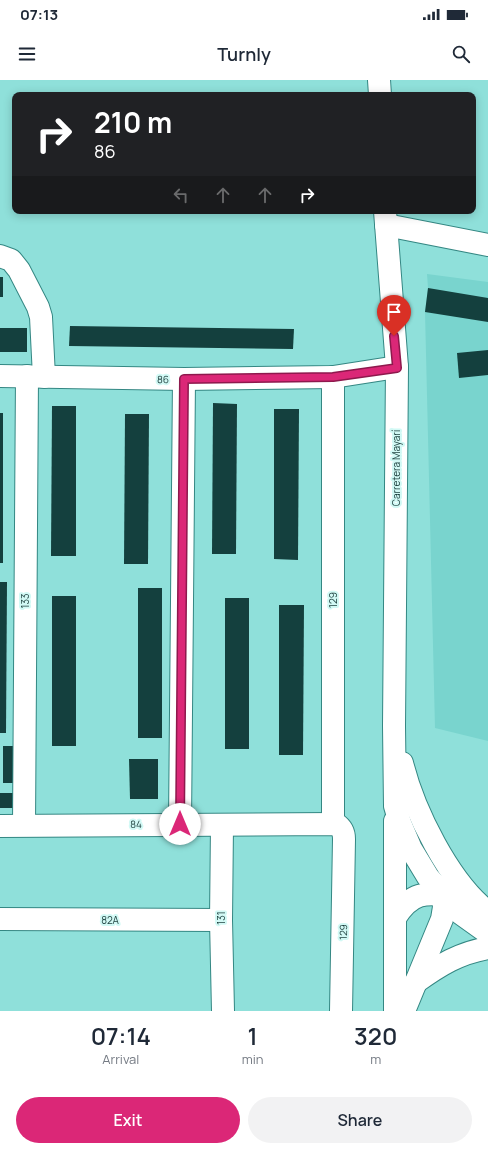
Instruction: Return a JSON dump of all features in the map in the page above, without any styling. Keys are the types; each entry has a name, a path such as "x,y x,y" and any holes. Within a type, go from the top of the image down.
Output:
{"street":[{"path":"379,80 380,92"},
{"path":"385,218 488,245"},
{"name":"Carretera Mayarí","path":"385,218 397,368 394,726 395,806 400,823 411,849 428,877 450,888"},
{"name":"133","path":"0,256 11,260 19,270 38,307 41,324 35,377 24,825"},
{"name":"86","path":"0,376 184,379 333,377 397,368"},
{"name":"129","path":"333,377 337,826 344,833 341,1011"},
{"path":"180,824 184,379"},
{"name":"Carretera Mayarí","path":"394,726 407,785 431,837 440,871 450,888 460,913 488,933"},
{"path":"395,806 395,1011"},
{"name":"84","path":"0,826 180,824 337,826"},
{"name":"131","path":"222,825 221,920 223,1011"},
{"path":"395,918 401,908 412,898 450,888 480,905"},
{"name":"Carretera Mayarí","path":"404,1011 442,919 450,888"},
{"name":"82A","path":"0,919 221,920"},
{"path":"416,982 444,963 465,953 488,948"}],"shaded area":[{"path":"427,274 488,282 488,741 435,728 425,312 428,288"}],"building":[{"path":"0,277 3,277 3,297 0,297"},
{"path":"428,288 488,298 488,322 425,312"},
{"path":"70,326 294,329 293,349 69,346"},
{"path":"0,328 27,328 27,352 0,352"},
{"path":"488,350 488,375 459,378 457,353"},
{"path":"213,403 237,404 236,554 212,554"},
{"path":"52,406 76,406 76,556 51,556"},
{"path":"274,409 299,409 298,560 274,559"},
{"path":"0,413 3,413 3,563 0,563"},
{"path":"125,414 149,414 148,564 124,564"},
{"path":"0,582 7,582 6,733 0,733"},
{"path":"138,588 162,588 162,738 138,738"},
{"path":"52,596 76,596 76,746 52,746"},
{"path":"225,598 249,598 249,749 225,749"},
{"path":"279,605 304,605 303,755 279,755"},
{"path":"3,746 15,746 16,783 3,783"},
{"path":"129,759 158,759 158,799 130,799"},
{"path":"0,793 17,793 17,808 0,808"}],"route":[{"path":"180,824 184,379 333,377 397,368 394,336"}]}
